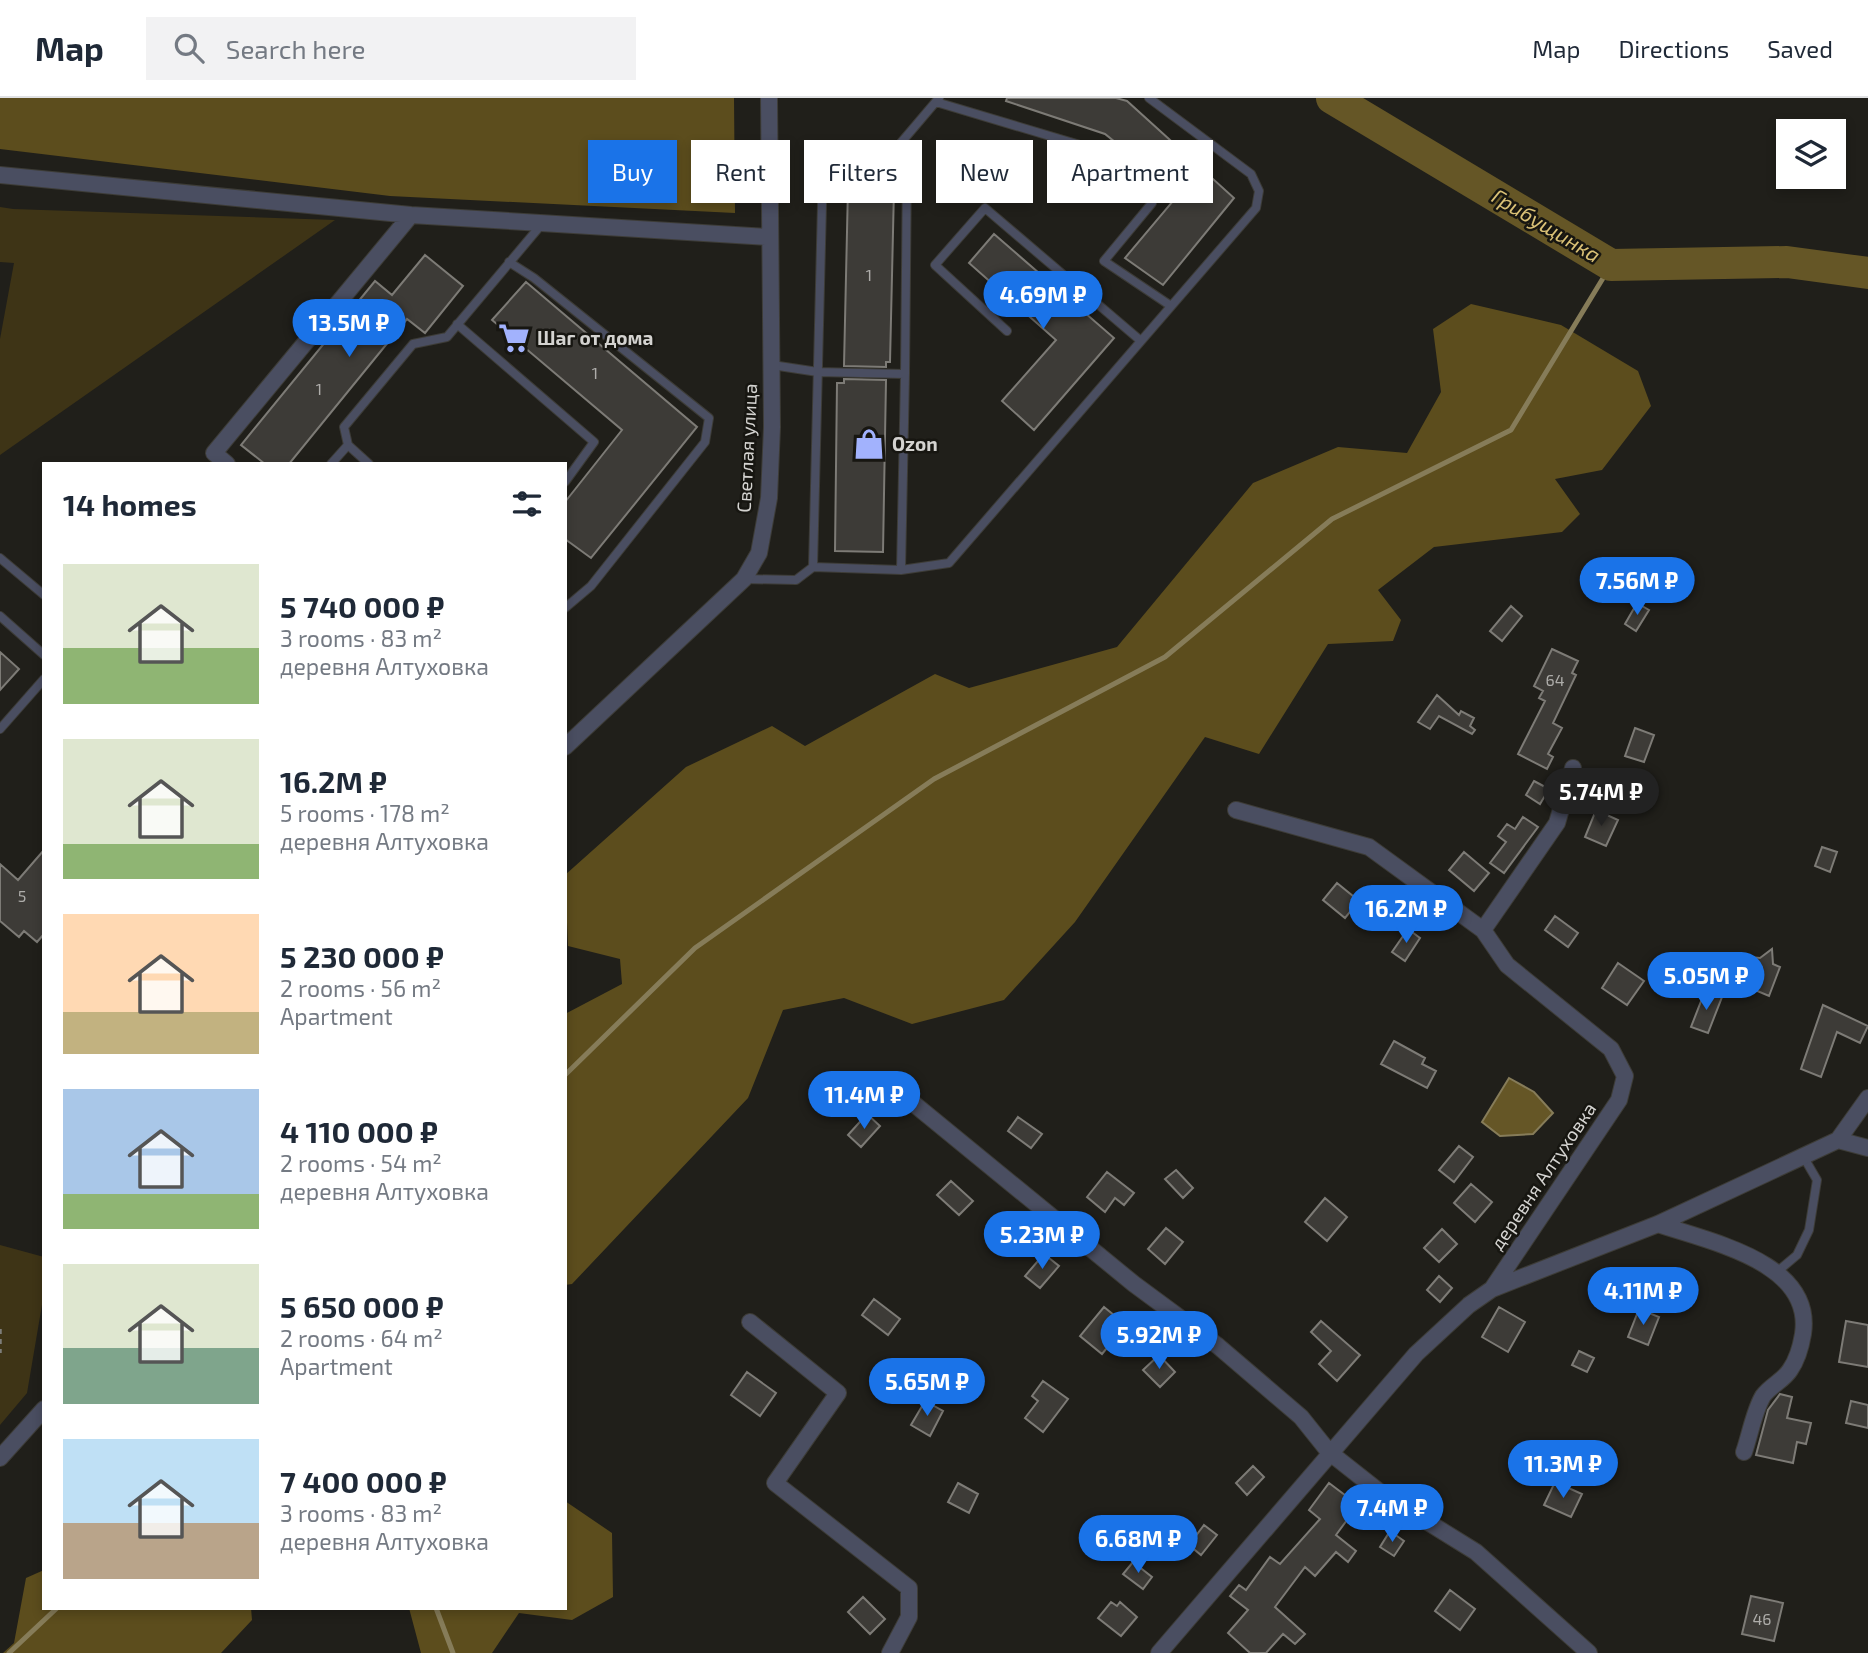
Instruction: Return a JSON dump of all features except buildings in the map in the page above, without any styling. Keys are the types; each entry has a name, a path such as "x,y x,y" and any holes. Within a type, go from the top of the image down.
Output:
{"street":[{"name":"Светлая улица","path":"567,745 744,579 759,553 769,498 772,365 769,98"},
{"path":"0,175 411,215 769,237"},
{"path":"225,462 214,453 411,215"},
{"path":"1483,930 1557,823 1573,768"},
{"name":"деревня Алтуховка","path":"1160,1653 1329,1452 1416,1354 1469,1305 1492,1289 1619,1100 1625,1076 1611,1049 1507,965 1483,930 1369,847 1236,810"},
{"path":"1492,1289 1658,1224 1838,1140 1868,1098"},
{"path":"908,1099 1135,1284 1218,1346 1301,1417 1329,1452 1381,1493 1476,1552 1589,1653"},
{"path":"1838,1140 1868,1148"},
{"path":"1658,1224 1753,1258 1777,1271 1796,1291 1802,1309 1801,1346 1790,1370 1763,1396 1744,1452"},
{"path":"750,1322 838,1393 775,1483 909,1588 909,1617 890,1653"},
{"path":"0,1458 42,1411"}],"lane":[{"path":"744,579 796,580 813,567 901,570 949,563 1256,208 1259,191 1251,174 1149,98"},
{"path":"903,140 937,100 1090,148 1152,203 1104,261 1171,306"},
{"path":"813,567 822,203"},
{"path":"901,570 907,203"},
{"path":"1007,331 935,265 985,208 1141,341"},
{"path":"367,462 348,445 344,428 412,344 447,337 541,225"},
{"path":"509,262 534,278 709,418 705,442 591,586 567,606"},
{"path":"457,324 593,442 567,479"},
{"path":"772,365 818,372 905,374"},
{"path":"333,462 348,445"},
{"path":"0,558 42,593"},
{"path":"0,616 41,652"},
{"path":"0,729 42,681"},
{"path":"1777,1271 1797,1255 1809,1230 1817,1180 1803,1156"}],"path":[{"path":"0,1329 0,1353"}],"shaded area":[{"path":"0,98 734,98 734,140 691,140 691,203 735,203 735,213 390,196 0,149"},
{"path":"0,207 335,220 0,455 0,339 14,263 0,262"},
{"path":"1471,304 1561,325 1638,371 1651,406 1602,470 1555,479 1580,514 1562,532 1434,547 1378,590 1401,620 1393,641 1328,644 1259,754 1205,737 1075,922 1004,1000 912,1024 844,998 783,1010 748,1098 572,1284 567,1285 567,1013 622,984 620,959 568,946 567,873 686,767 772,726 805,746 935,674 969,688 1117,647 1253,483 1338,447 1407,453 1441,392 1433,329"},
{"path":"1509,1078 1534,1092 1553,1113 1533,1134 1500,1136 1482,1122"},
{"path":"0,1245 42,1256 42,1305 27,1393 0,1425"},
{"path":"567,1502 612,1533 613,1597 572,1620 519,1613 492,1653 421,1653 410,1610 567,1610"},
{"path":"42,1571 42,1610 251,1610 252,1620 221,1653 3,1653 14,1643 26,1578"}],"waterway":[{"name":"Грибущинка","path":"1332,98 1611,265 1787,262 1868,273"},
{"path":"567,1073 695,948 934,779 1165,657 1332,519 1511,430 1611,265"},
{"path":"9,1653 55,1610"},
{"path":"437,1610 453,1653"}],"place":[{"name":"Шаг от дома","path":"514,338"},
{"name":"Ozon","path":"869,444"}]}
